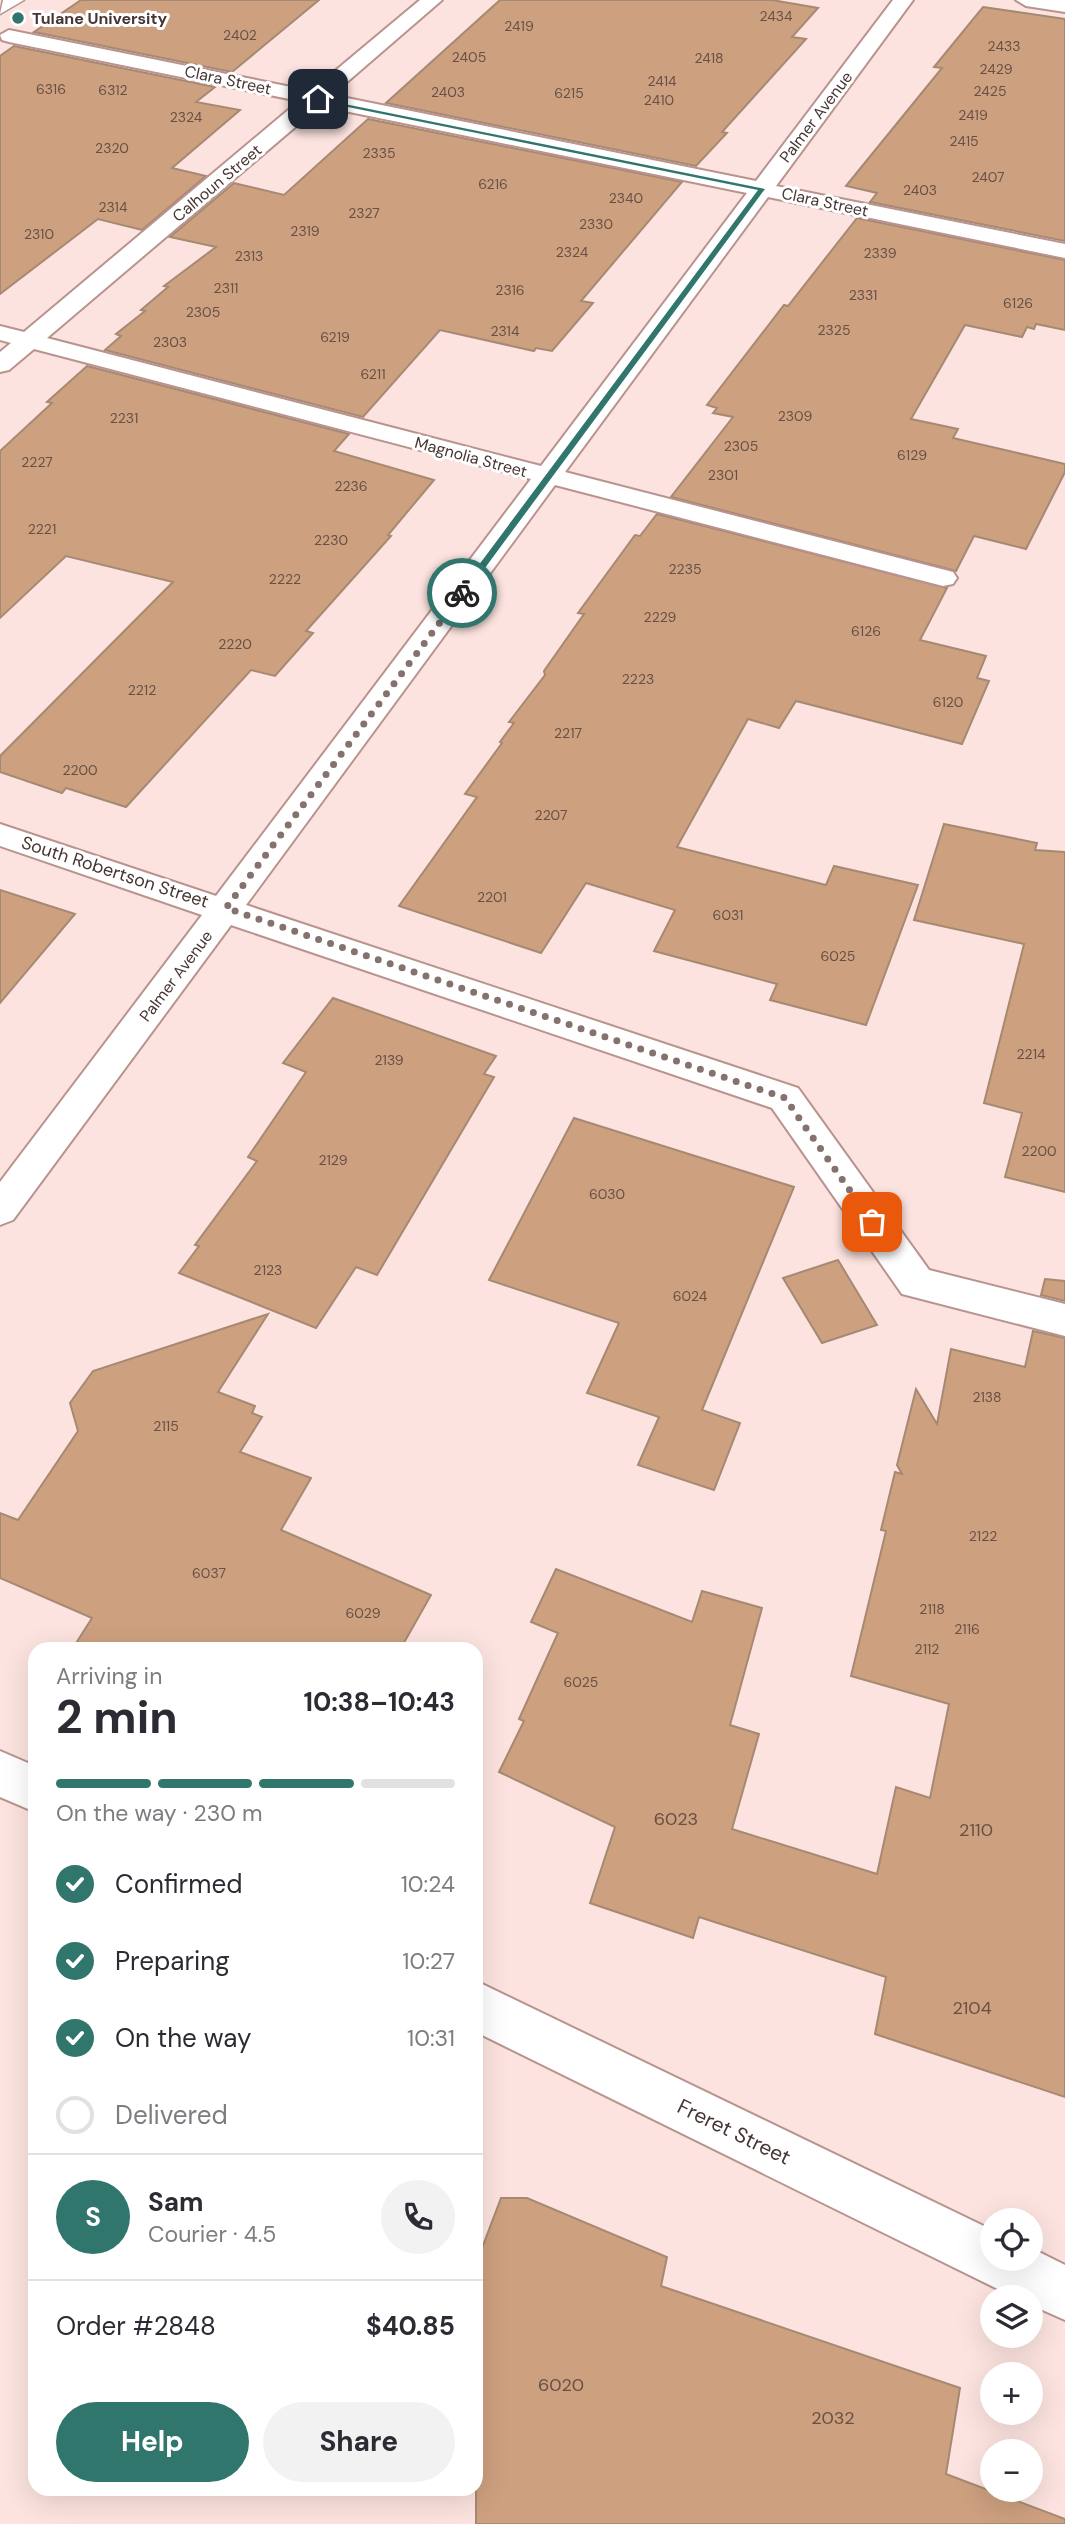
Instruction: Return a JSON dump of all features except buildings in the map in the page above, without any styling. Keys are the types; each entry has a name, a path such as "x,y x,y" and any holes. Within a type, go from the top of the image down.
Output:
{"street":[{"name":"Calhoun Street","path":"0,365 432,0"},
{"name":"Palmer Avenue","path":"0,1210 903,0"},
{"path":"1026,0 1065,6"},
{"name":"Clara Street","path":"4,34 1065,251"},
{"name":"Magnolia Street","path":"0,333 943,578"},
{"name":"South Robertson Street","path":"0,835 226,908 785,1098 916,1283 1065,1320"},
{"path":"0,1773 28,1787"},
{"name":"Freret Street","path":"483,2009 980,2252"},
{"name":"Freret Street","path":"1019,2271 1065,2293"}],"lane":[{"path":"0,9 15,0"}],"way so far":[{"path":"462,593 226,908 785,1098 872,1222"}],"place":[{"name":"Tulane University","path":"18,18"}],"route":[{"path":"318,99 762,189 462,593"}]}
